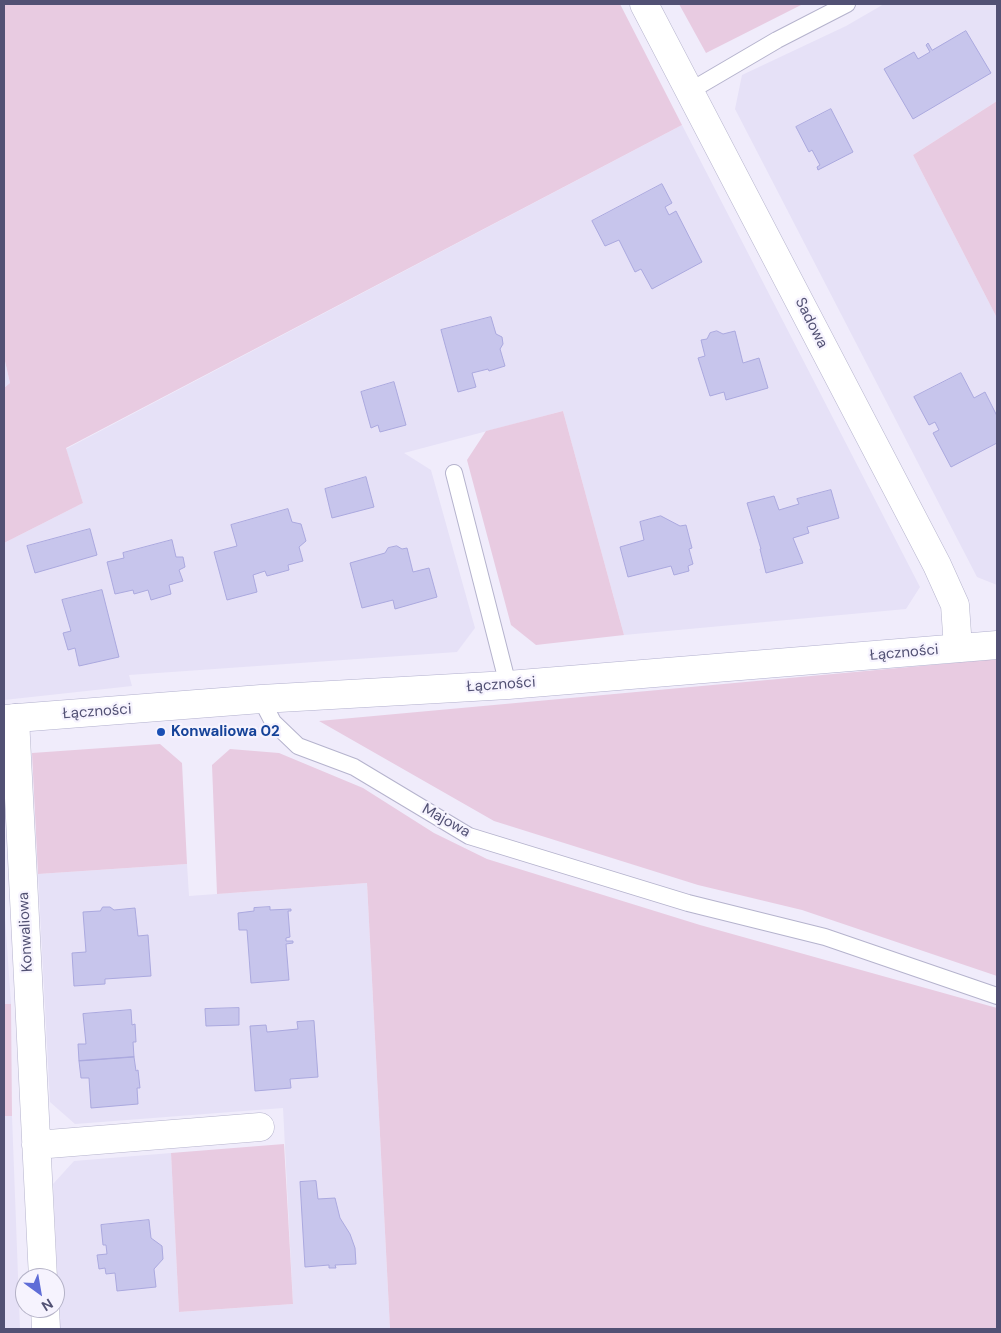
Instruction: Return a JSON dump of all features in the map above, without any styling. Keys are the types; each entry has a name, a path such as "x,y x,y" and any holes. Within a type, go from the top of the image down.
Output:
{"street":[{"name":"Sadowa","path":"644,4 936,565 955,605 958,648"},
{"name":"Łączności","path":"10,718 262,699 508,685 997,645"},
{"name":"Konwaliowa","path":"10,718 42,1268"},
{"path":"36,1145 260,1127"}],"lane":[{"path":"690,92 777,40 847,4"},
{"path":"454,473 508,685"},
{"name":"Majowa","path":"262,699 273,722 298,746 354,768 469,836 688,903 825,938 997,996"}],"shaded area":[{"path":"4,4 620,4 682,125 66,448 83,503 4,543 4,388 10,383 4,357"},
{"path":"679,4 803,4 706,53"},
{"path":"884,4 997,4 997,101 913,155 997,318 997,585 977,577 735,109 742,75 846,26"},
{"path":"997,101 997,318 913,155"},
{"path":"682,125 920,587 906,609 624,635 563,411 404,453 431,470 475,628 457,652 129,675 132,686 4,700 4,543 83,503 66,449"},
{"path":"4,357 10,383 4,388"},
{"path":"563,411 624,635 536,645 511,625 467,460 486,431"},
{"path":"997,659 997,976 802,910 698,885 494,821 319,721"},
{"path":"160,744 182,763 187,864 38,874 32,753"},
{"path":"230,749 279,753 363,788 434,833 487,859 700,925 997,1008 997,1329 390,1329 367,883 217,894 212,765"},
{"path":"187,864 189,896 367,883 390,1329 60,1329 59,1318 65,1318 65,1268 57,1268 53,1184 74,1161 171,1153 179,1312 293,1304 283,1108 75,1124 50,1102 38,874"},
{"path":"4,903 11,1004 4,1004"},
{"path":"4,1004 11,1004 12,1116 4,1116"},
{"path":"4,1116 12,1116 18,1268 15,1268 15,1318 20,1318 20,1329 4,1329"},
{"path":"284,1144 293,1304 179,1312 171,1153"}],"building":[{"path":"966,31 991,73 913,119 884,69 914,52 918,59 930,52 926,45 928,43 932,50"},
{"path":"831,109 853,152 818,170 817,167 820,165 812,150 809,152 796,127"},
{"path":"662,184 672,203 665,207 669,215 676,211 702,262 652,289 641,269 635,272 619,240 605,246 592,221"},
{"path":"491,317 496,334 502,337 503,344 500,349 505,366 489,371 488,369 472,373 476,387 458,392 441,330"},
{"path":"717,331 723,334 735,331 743,363 759,358 768,388 726,400 724,392 710,396 698,358 705,356 701,340 707,339 710,333"},
{"path":"961,373 974,398 985,392 997,416 997,443 951,467 933,433 939,430 935,422 929,425 914,397"},
{"path":"394,382 406,425 380,432 378,425 371,428 361,392"},
{"path":"366,477 374,507 332,518 325,489"},
{"path":"831,490 839,518 807,527 809,533 793,538 803,563 766,573 747,503 774,496 779,510 799,504 797,499"},
{"path":"288,509 292,522 301,524 306,541 299,547 303,561 288,565 289,570 267,576 265,571 253,575 257,592 227,600 214,552 237,546 231,525"},
{"path":"661,516 680,526 686,525 692,548 689,549 693,564 688,566 689,571 674,575 671,566 628,577 620,547 644,540 640,522"},
{"path":"90,529 97,555 35,573 27,546"},
{"path":"172,540 176,557 183,557 185,567 179,570 183,581 169,585 171,594 151,600 148,590 134,594 133,590 115,594 107,562 124,558 123,553"},
{"path":"397,546 402,549 407,548 413,572 429,568 437,597 395,609 393,600 362,608 350,563 385,553 388,548"},
{"path":"102,590 119,657 79,666 75,648 68,650 63,633 71,631 62,600"},
{"path":"103,907 110,907 114,910 135,908 138,936 148,935 151,976 105,979 105,984 74,986 72,953 86,952 83,912 100,911"},
{"path":"270,907 270,910 291,909 291,911 288,911 290,937 286,938 286,941 293,941 293,943 286,944 289,980 251,983 247,930 239,930 238,913 254,911 254,908"},
{"path":"239,1008 239,1025 206,1026 205,1009"},
{"path":"131,1010 132,1025 135,1024 136,1042 133,1042 134,1057 79,1061 78,1044 86,1044 83,1014"},
{"path":"314,1021 318,1077 290,1079 291,1088 255,1091 250,1026 266,1025 267,1032 298,1029 297,1022"},
{"path":"134,1057 140,1088 137,1088 138,1104 91,1108 89,1078 81,1078 79,1061"},
{"path":"316,1181 318,1199 335,1198 340,1218 350,1234 355,1248 356,1264 335,1265 336,1268 329,1268 329,1265 305,1267 300,1182"},
{"path":"149,1220 151,1238 162,1246 163,1259 154,1269 156,1287 117,1291 115,1273 106,1274 105,1268 99,1269 97,1255 107,1254 106,1245 103,1245 101,1225"}],"place":[{"name":"Konwaliowa 02","path":"161,732"}]}
